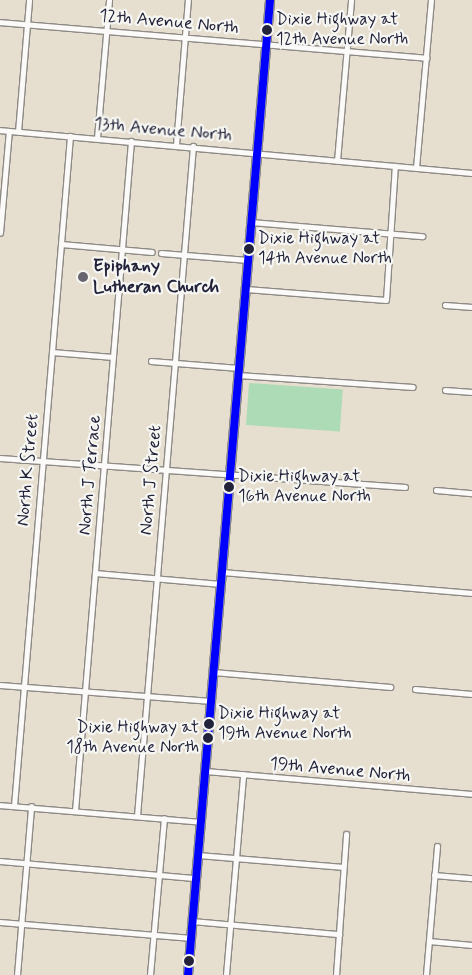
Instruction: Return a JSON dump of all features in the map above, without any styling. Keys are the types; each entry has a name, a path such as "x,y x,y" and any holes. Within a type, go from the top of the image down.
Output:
{"main road":[{"path":"188,975 270,0"}],"street":[{"path":"18,132 30,0"},
{"path":"97,138 109,0"},
{"path":"176,145 188,0"},
{"path":"337,161 351,0"},
{"path":"416,168 431,0"},
{"name":"12th Avenue North","path":"0,22 426,58"},
{"name":"13th Avenue North","path":"0,130 193,146 472,173"},
{"path":"0,233 9,131"},
{"name":"North K Street","path":"14,806 70,136"},
{"name":"North J Terrace","path":"76,811 132,141"},
{"name":"North J Street","path":"137,816 193,146"},
{"path":"246,289 386,300 395,166"},
{"path":"251,222 422,236"},
{"path":"61,244 152,252"},
{"path":"161,253 248,260"},
{"path":"446,305 472,308"},
{"path":"52,352 114,357"},
{"path":"151,360 239,371 412,387"},
{"path":"445,390 472,392"},
{"path":"0,458 166,472 405,487"},
{"path":"436,490 472,493"},
{"path":"222,572 472,593"},
{"path":"95,574 221,584"},
{"path":"214,672 390,687"},
{"path":"0,685 85,693 211,701"},
{"path":"415,689 472,694"},
{"name":"19th Avenue North","path":"205,771 472,794"},
{"path":"226,975 243,775"},
{"path":"0,805 201,822"},
{"path":"17,975 31,807"},
{"path":"150,975 164,819"},
{"path":"336,975 346,834"},
{"path":"426,975 437,846"},
{"path":"198,855 344,867"},
{"path":"0,861 196,878"},
{"path":"434,875 472,878"},
{"path":"192,921 339,934"},
{"path":"0,922 191,938"},
{"path":"429,941 472,945"}],"green space":[{"path":"249,383 343,390 340,431 246,425"}],"transit line":[{"path":"188,975 270,0"}],"place":[{"name":"Dixie Highway at 12th Avenue North","path":"267,30"},
{"name":"Dixie Highway at 14th Avenue North","path":"249,249"},
{"name":"Epiphany Lutheran Church","path":"83,277"},
{"name":"Dixie Highway at 16th Avenue North","path":"229,487"},
{"name":"Dixie Highway at 19th Avenue North","path":"209,724"},
{"name":"Dixie Highway at 18th Avenue North","path":"208,738"}]}
